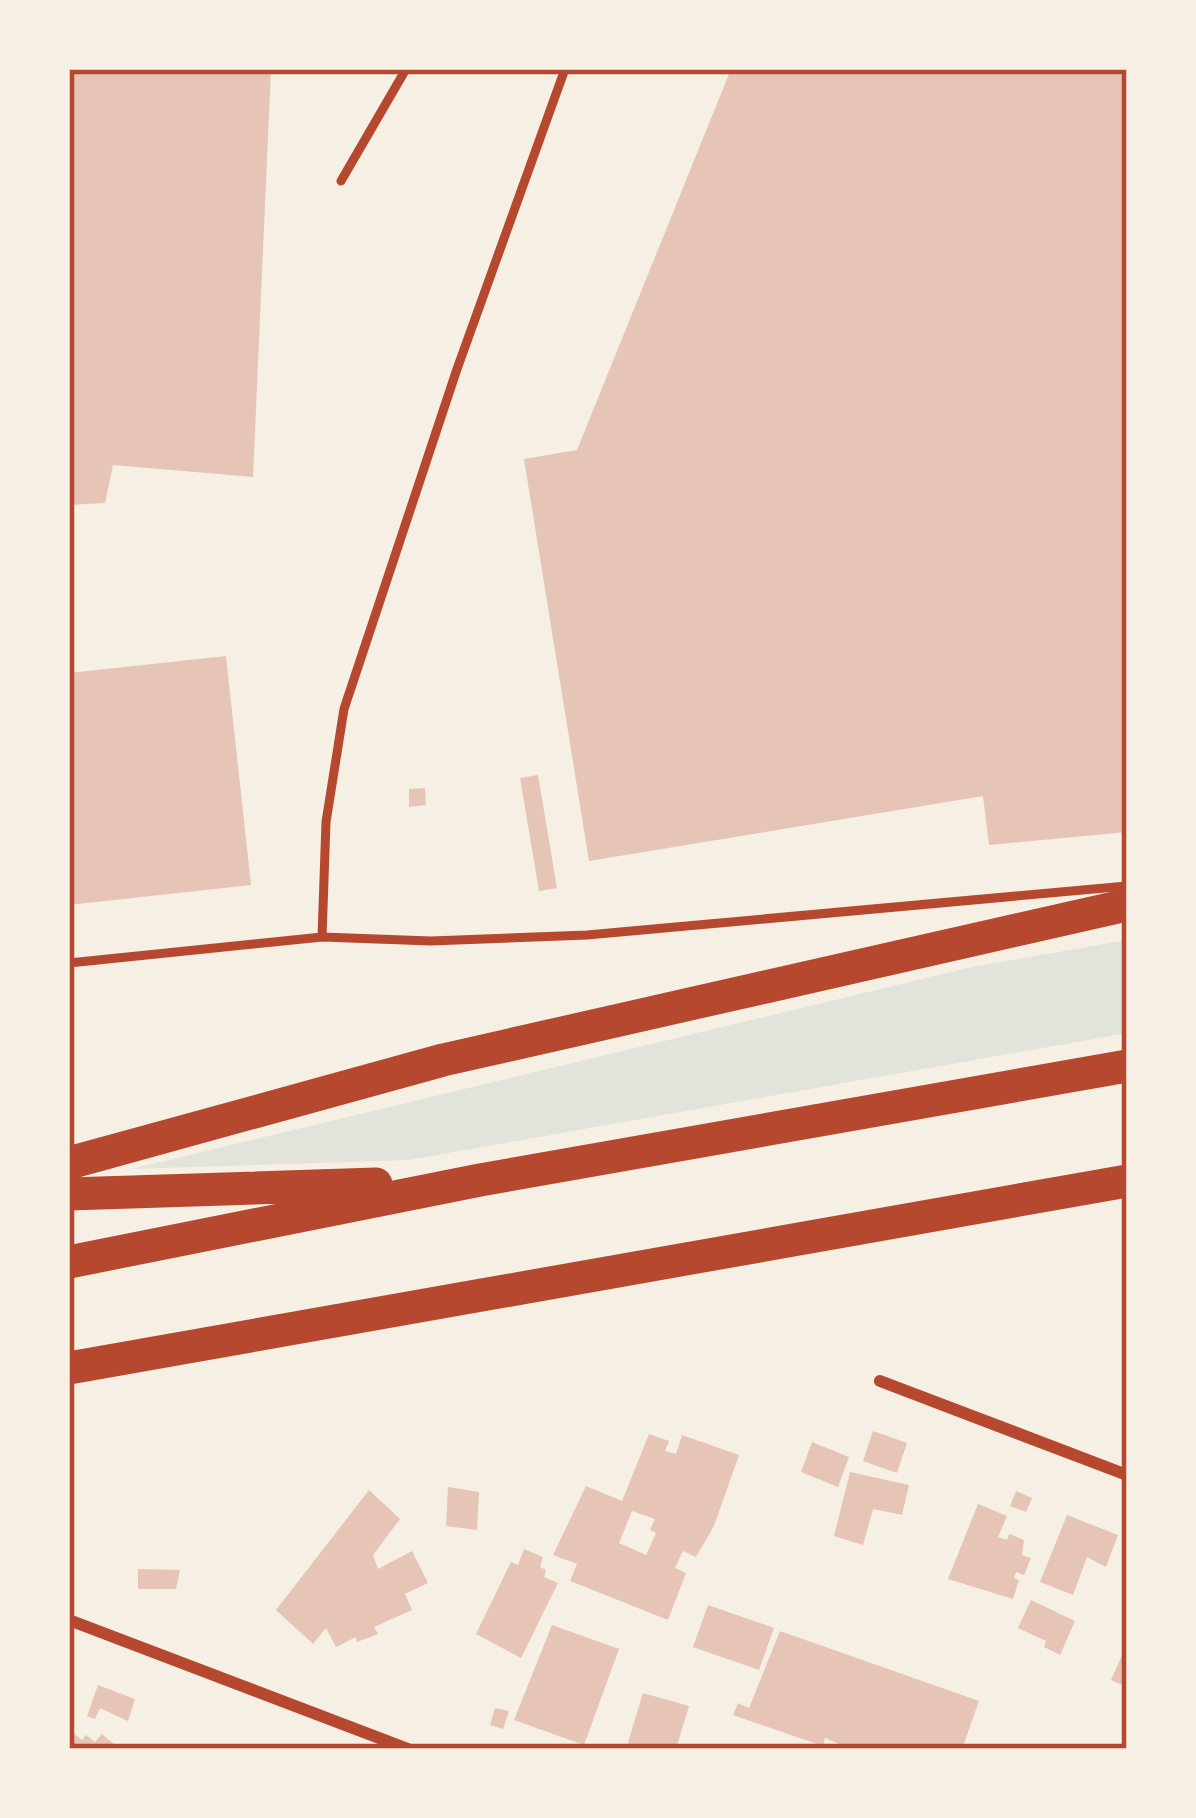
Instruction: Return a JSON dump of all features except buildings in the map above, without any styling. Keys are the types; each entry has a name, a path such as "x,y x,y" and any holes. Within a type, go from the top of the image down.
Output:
{"highway":[{"path":"69,1163 443,1060 1127,905"},
{"path":"69,1262 480,1180 1127,1066"},
{"path":"69,1195 480,1180"},
{"path":"69,1368 1127,1181"},
{"path":"69,1388 262,1336"}],"street":[{"path":"880,1382 1127,1475"},
{"path":"69,1620 408,1749"}],"lane":[{"path":"340,181 406,69"},
{"path":"322,937 326,822 344,710 457,369 565,69"},
{"path":"69,963 322,937 430,941 587,934 1127,886"}],"shaded area":[{"path":"1127,940 1127,1033 409,1160 131,1169 972,967"}]}
